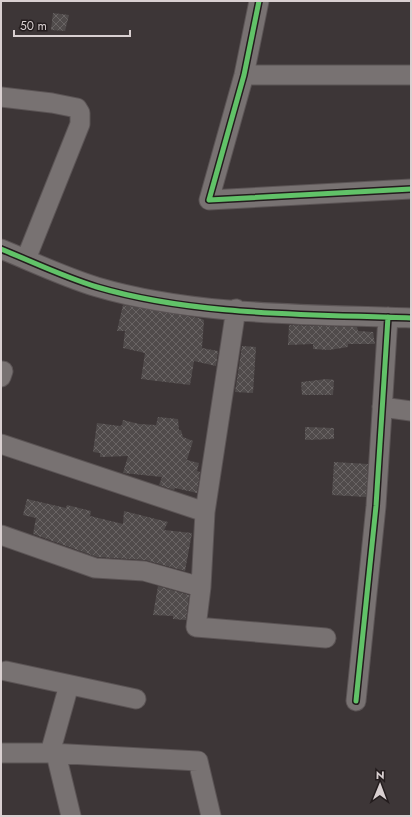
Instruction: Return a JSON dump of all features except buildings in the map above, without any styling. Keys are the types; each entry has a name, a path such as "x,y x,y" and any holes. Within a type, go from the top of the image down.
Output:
{"street":[{"path":"259,1 244,75 209,200 411,189"},
{"path":"244,75 411,75"},
{"path":"1,97 52,103 77,108 80,114 80,124 26,259"},
{"path":"1,249 43,268 98,287 152,299 236,310 411,318"},
{"path":"236,310 205,512 201,587 196,627 326,638"},
{"path":"356,701 376,506 388,317"},
{"path":"1,371 3,371 1,377"},
{"path":"382,407 411,411"},
{"path":"1,444 205,512"},
{"path":"1,535 95,568 144,571 201,587"},
{"path":"6,672 136,699"},
{"path":"69,685 53,753 71,816"},
{"path":"1,753 53,753 198,761 212,816"}],"cycle path":[{"path":"259,1 244,75 209,200 411,189"},
{"path":"1,249 97,287 173,304 252,312 411,318"},
{"path":"356,701 376,506 388,317"}]}
